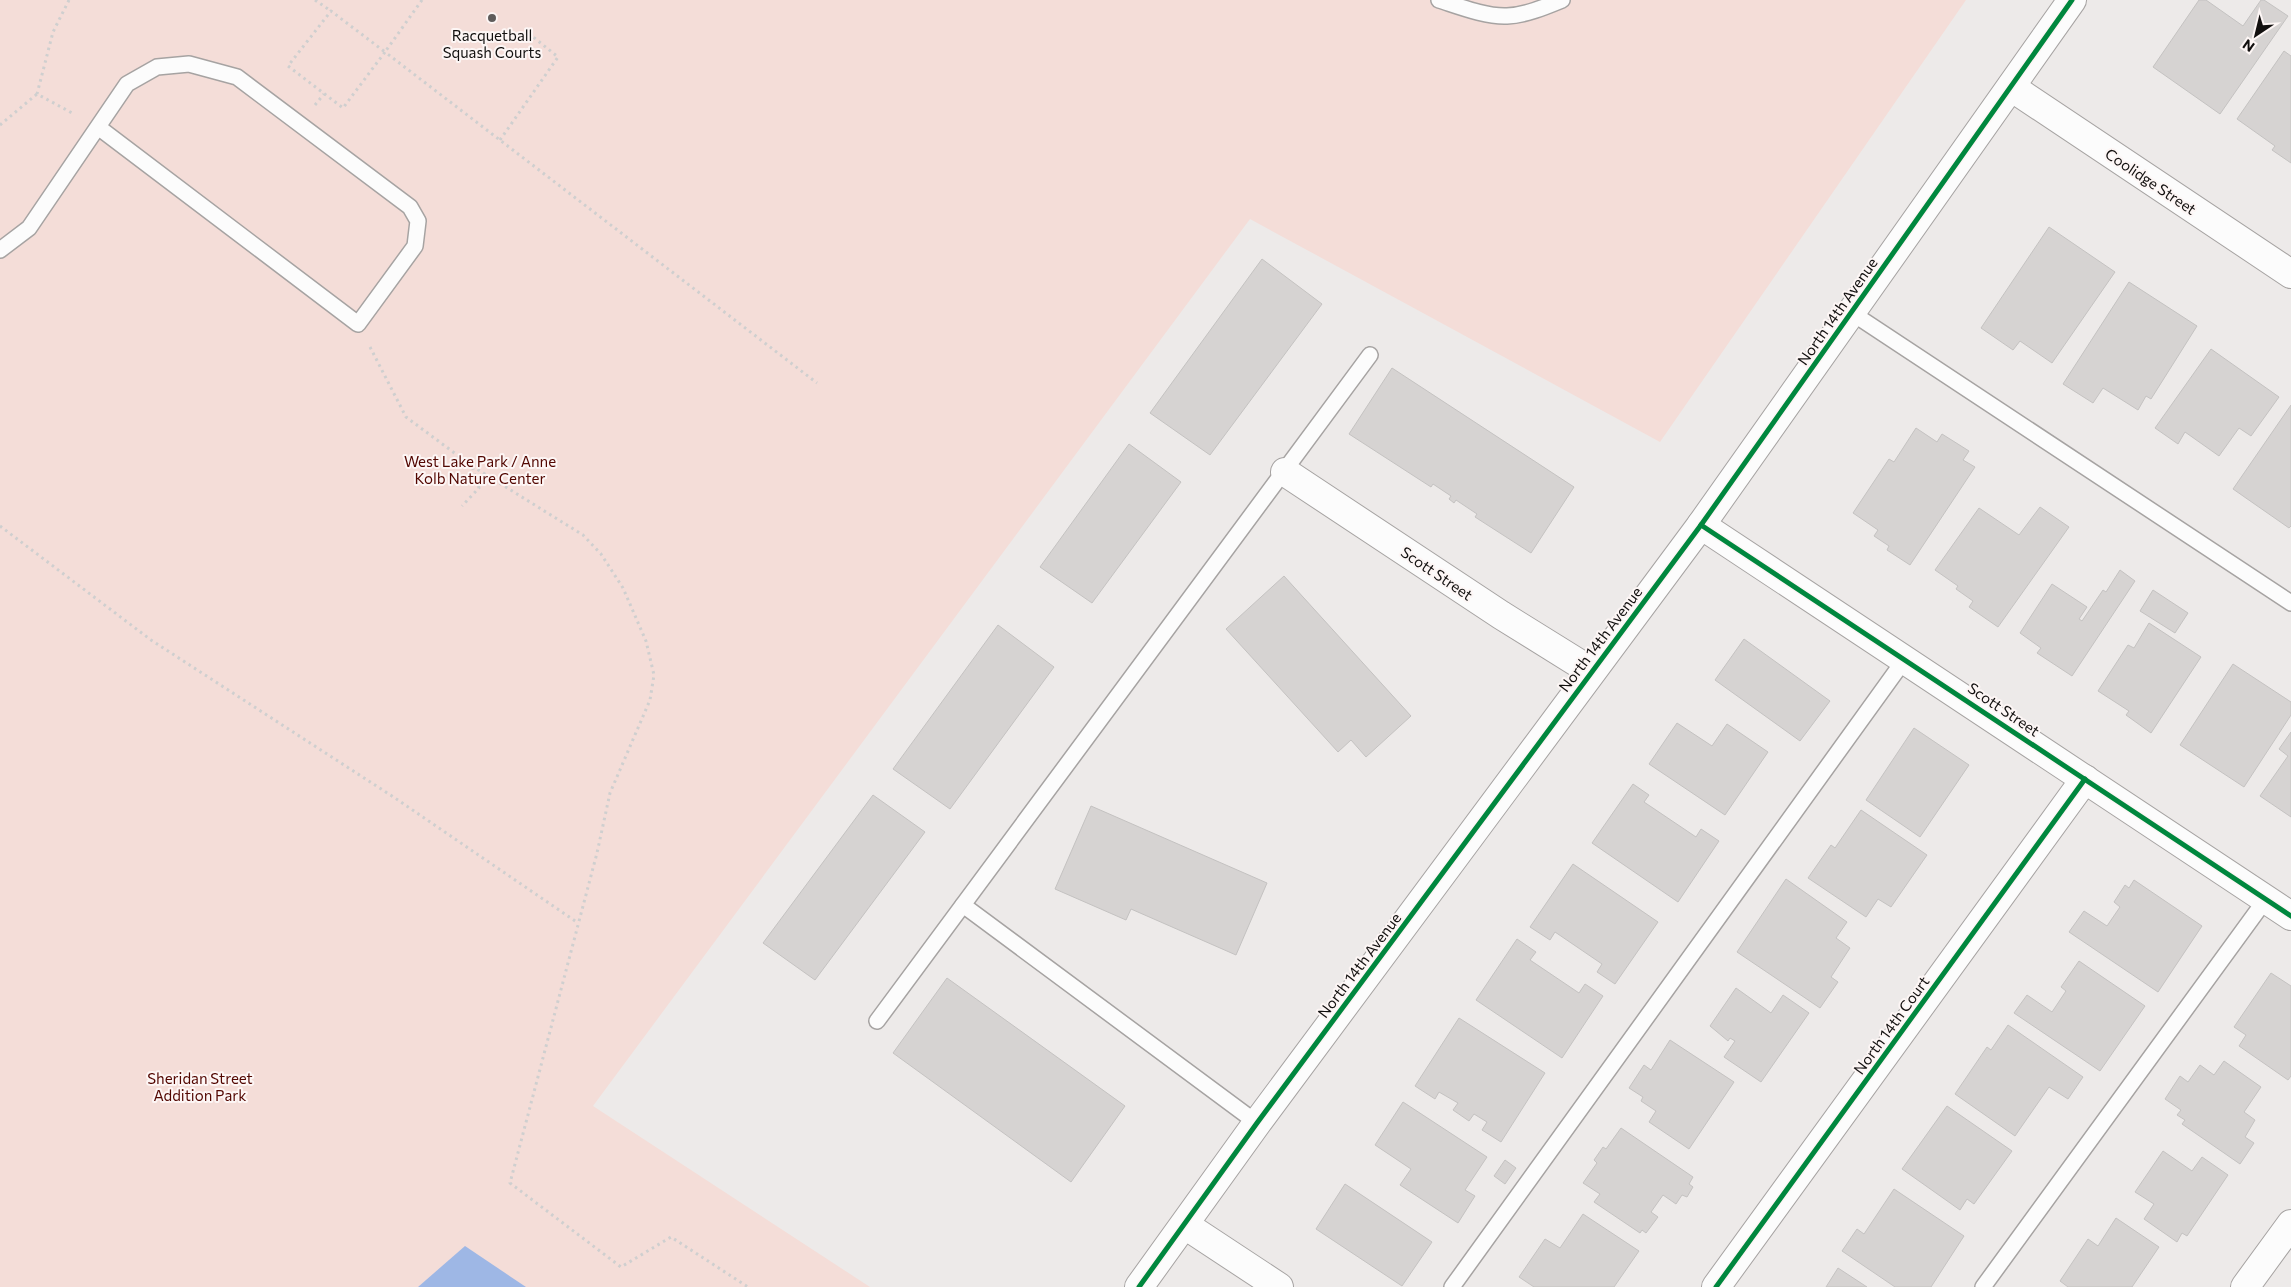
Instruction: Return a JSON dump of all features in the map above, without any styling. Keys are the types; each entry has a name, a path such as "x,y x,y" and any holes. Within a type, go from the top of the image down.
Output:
{"street":[{"name":"North 14th Avenue","path":"1139,1287 1257,1123 1701,525 2072,0"},
{"name":"Coolidge Street","path":"2011,87 2291,274"},
{"name":"Scott Street","path":"1285,472 1500,615 1592,671"},
{"name":"Scott Street","path":"1701,525 2291,916"},
{"name":"North 14th Court","path":"1716,1287 2085,778"},
{"path":"2245,1287 2291,1224"},
{"path":"1185,1225 1279,1287"}],"lane":[{"path":"1439,0 1466,9 1506,16 1540,9 1562,0"},
{"path":"0,250 30,228 98,127 127,84 157,67 189,64 238,76 410,207 418,221 415,246 358,324 98,127"},
{"path":"1852,313 2291,603"},
{"path":"877,1020 1370,355"},
{"path":"1452,1287 1905,659"},
{"path":"1983,1287 2266,899"},
{"path":"963,905 1257,1123"}],"path":[{"path":"0,125 37,94 53,32 69,0"},
{"path":"316,0 817,383"},
{"path":"331,11 288,66 343,108 422,0"},
{"path":"500,140 558,57 527,32"},
{"path":"37,94 98,127"},
{"path":"358,324 406,417 472,466 583,536 601,554 623,588 631,606 646,641 654,675 650,700 610,793 510,1183 621,1267 671,1237 748,1287"},
{"path":"462,506 479,488 472,466"},
{"path":"0,526 151,640 396,798 578,923"}],"green space":[{"name":"West Lake Park / Anne Kolb Nature Center","path":"0,0 1966,0 1660,442 1250,219 593,1106 870,1287 0,1287"}],"water":[{"path":"465,1246 526,1287 418,1287"}],"building":[{"path":"2199,0 2206,0 2243,26 2261,0 2264,0 2288,16 2220,114 2153,67"},
{"path":"2284,51 2291,56 2291,163 2272,150 2275,146 2237,119"},
{"path":"2049,227 2115,272 2052,363 2020,341 2013,350 1981,328"},
{"path":"1262,259 1322,304 1210,455 1150,413"},
{"path":"2129,282 2197,326 2151,399 2146,396 2138,410 2103,388 2093,403 2063,384"},
{"path":"2211,349 2279,397 2251,436 2239,428 2219,456 2185,432 2178,444 2155,428"},
{"path":"1392,368 1574,487 1531,553 1475,517 1477,514 1456,500 1454,503 1449,499 1451,496 1433,484 1431,487 1349,434"},
{"path":"2291,405 2291,526 2289,528 2233,489"},
{"path":"1916,428 1937,442 1942,434 1969,451 1963,460 1975,467 1910,565 1887,550 1889,546 1874,536 1878,530 1853,513 1889,459 1894,462"},
{"path":"1129,444 1181,482 1092,603 1040,567"},
{"path":"2040,507 2069,527 1998,627 1969,607 1973,601 1956,589 1958,586 1935,570 1979,508 2019,535"},
{"path":"2120,570 2135,581 2072,676 2037,653 2041,648 2020,633 2052,584 2087,607 2079,619 2082,621 2103,590 2106,592"},
{"path":"1284,576 1411,716 1366,757 1351,740 1338,752 1226,629"},
{"path":"2153,590 2188,613 2175,633 2140,611"},
{"path":"2149,623 2201,657 2151,733 2126,715 2129,711 2098,691 2128,645 2134,648"},
{"path":"998,625 1054,667 950,809 893,769"},
{"path":"1744,639 1830,701 1800,741 1715,680"},
{"path":"2233,664 2291,702 2291,715 2244,787 2180,745"},
{"path":"1677,723 1712,746 1727,724 1768,752 1725,815 1649,764"},
{"path":"1914,728 1969,765 1920,837 1866,800"},
{"path":"2291,732 2291,817 2260,796 2288,756 2279,749"},
{"path":"1633,784 1649,795 1644,802 1696,837 1701,829 1719,841 1678,902 1592,843"},
{"path":"873,795 925,832 815,980 763,943"},
{"path":"1091,806 1267,883 1236,955 1131,909 1126,920 1055,889"},
{"path":"1861,810 1927,855 1891,907 1878,899 1866,917 1808,878 1831,845 1835,848"},
{"path":"1573,864 1658,922 1615,984 1597,972 1602,964 1555,932 1550,940 1530,927"},
{"path":"1786,879 1847,922 1836,938 1850,948 1831,977 1838,982 1820,1008 1737,952"},
{"path":"2134,880 2202,926 2158,992 2069,932 2084,911 2107,926 2120,907 2114,902 2125,885 2129,888"},
{"path":"1517,939 1536,952 1530,960 1579,993 1585,984 1603,996 1562,1058 1476,1000"},
{"path":"2079,961 2145,1006 2100,1071 2014,1013 2027,995 2052,1012 2066,991 2061,987"},
{"path":"2271,973 2291,986 2291,1076 2288,1080 2239,1046 2246,1035 2234,1027"},
{"path":"947,978 1125,1106 1071,1182 893,1053"},
{"path":"1736,988 1771,1013 1783,995 1809,1013 1761,1082 1724,1057 1735,1041 1730,1038 1728,1041 1710,1026"},
{"path":"1459,1018 1545,1073 1501,1142 1482,1130 1487,1122 1474,1114 1469,1121 1453,1110 1458,1103 1439,1092 1435,1099 1415,1086"},
{"path":"2008,1025 2083,1077 2068,1099 2049,1087 2015,1136 1955,1094 1987,1047 1991,1050"},
{"path":"1670,1040 1734,1082 1689,1149 1649,1122 1656,1111 1641,1101 1643,1097 1629,1088 1644,1065 1651,1070"},
{"path":"2224,1061 2261,1087 2244,1112 2255,1120 2245,1137 2254,1143 2240,1164 2182,1124 2185,1120 2177,1115 2181,1110 2165,1099 2180,1076 2188,1082 2200,1065 2214,1075"},
{"path":"1403,1102 1487,1157 1465,1190 1475,1196 1458,1223 1400,1185 1411,1169 1375,1145"},
{"path":"1947,1106 2012,1151 1974,1204 1967,1199 1960,1210 1902,1169"},
{"path":"1621,1128 1693,1177 1689,1184 1693,1187 1687,1197 1682,1195 1676,1204 1663,1195 1651,1212 1658,1217 1646,1233 1642,1230 1640,1233 1594,1202 1600,1194 1583,1183 1597,1163 1594,1160 1603,1147 1606,1149"},
{"path":"2163,1151 2192,1171 2202,1157 2228,1175 2187,1236 2182,1233 2177,1242 2144,1219 2154,1204 2135,1192"},
{"path":"1505,1160 1516,1168 1505,1184 1494,1176"},
{"path":"1345,1184 1432,1242 1402,1286 1316,1229"},
{"path":"1894,1189 1964,1236 1931,1287 1895,1287 1842,1251 1857,1229 1864,1234"},
{"path":"1583,1214 1639,1251 1614,1287 1534,1287 1519,1277 1545,1239 1560,1248"},
{"path":"2116,1218 2159,1247 2132,1287 2068,1287 2060,1281 2088,1239 2098,1246"},
{"path":"1838,1268 1867,1287 1826,1287"}],"cycle path":[{"path":"1139,1287 1257,1123 1701,525 2072,0"},
{"path":"1701,525 2291,916"},
{"path":"1716,1287 2085,779"}],"place":[{"name":"Racquetball Squash Courts","path":"492,18"}],"park label":[{"name":"Sheridan Street Addition Park","path":"200,1086"}]}
